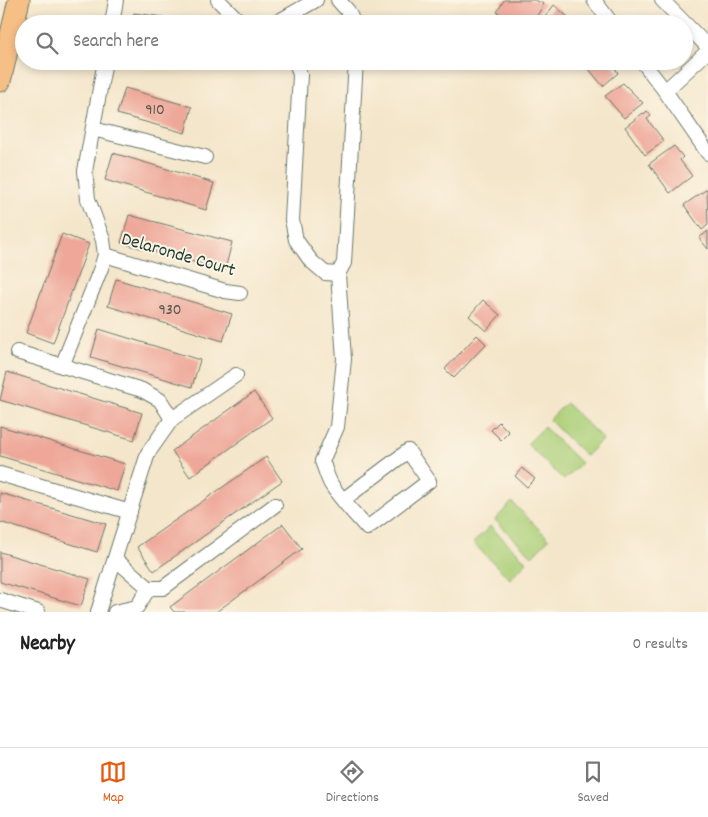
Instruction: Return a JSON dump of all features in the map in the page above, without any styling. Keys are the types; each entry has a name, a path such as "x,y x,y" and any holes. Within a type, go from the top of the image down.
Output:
{"highway":[{"path":"15,15 19,0"},
{"path":"0,81 15,17"}],"street":[{"path":"114,15 116,0"},
{"path":"218,0 233,15"},
{"path":"290,15 316,0"},
{"path":"338,0 350,15"},
{"path":"594,0 605,15"},
{"path":"662,0 677,15"},
{"path":"693,32 708,47"},
{"path":"693,65 708,51"},
{"path":"62,366 105,255 103,240 88,199 85,171 103,70"},
{"path":"299,70 300,75 292,220 296,240 311,260 326,273 338,274"},
{"path":"343,500 408,451 429,481 366,528 343,500 331,484 322,461 337,427 344,359 338,274 344,263 355,70"},
{"path":"649,70 708,153"},
{"path":"665,91 688,70"},
{"path":"93,129 205,157"},
{"name":"Delaronde Court","path":"105,255 225,291 240,293"},
{"path":"17,352 142,390 160,400 172,419"},
{"path":"98,612 148,453 172,419 236,375"},
{"path":"0,474 130,512"},
{"path":"115,559 149,588 163,588 275,505"},
{"path":"115,612 138,607 149,588"},
{"path":"0,600 38,612"}],"green space":[{"path":"566,403 603,439 586,456 549,420"},
{"path":"544,427 581,463 564,480 527,444"},
{"path":"512,502 549,539 532,556 495,520"},
{"path":"490,526 527,562 510,579 473,543"}],"building":[{"path":"504,0 535,0 544,4 537,15 503,15 497,12"},
{"path":"554,5 566,15 547,15"},
{"path":"590,70 616,70 618,73 603,86"},
{"path":"623,83 643,103 624,118 605,96"},
{"path":"125,88 192,107 185,133 117,114"},
{"path":"647,111 651,116 647,119 664,141 645,155 625,127"},
{"path":"674,146 683,157 680,160 692,176 670,193 649,164"},
{"path":"113,153 214,183 206,210 105,180"},
{"path":"707,189 708,225 702,230 684,205"},
{"path":"129,215 232,242 225,270 121,243"},
{"path":"708,231 708,249 699,238"},
{"path":"62,234 89,244 53,343 26,333"},
{"path":"116,279 232,314 223,341 108,306"},
{"path":"483,300 500,315 486,331 469,316"},
{"path":"99,329 200,360 192,387 91,357"},
{"path":"477,335 486,344 454,378 445,369"},
{"path":"7,372 142,413 134,440 0,400"},
{"path":"254,392 272,418 190,477 172,451"},
{"path":"499,422 509,432 501,440 491,430"},
{"path":"0,426 125,464 117,491 0,456"},
{"path":"266,457 282,481 154,571 137,547"},
{"path":"522,468 535,479 527,487 515,476"},
{"path":"0,493 106,524 97,552 0,522"},
{"path":"283,524 302,549 216,612 174,612 170,607"},
{"path":"0,552 90,579 81,606 0,582"}]}
